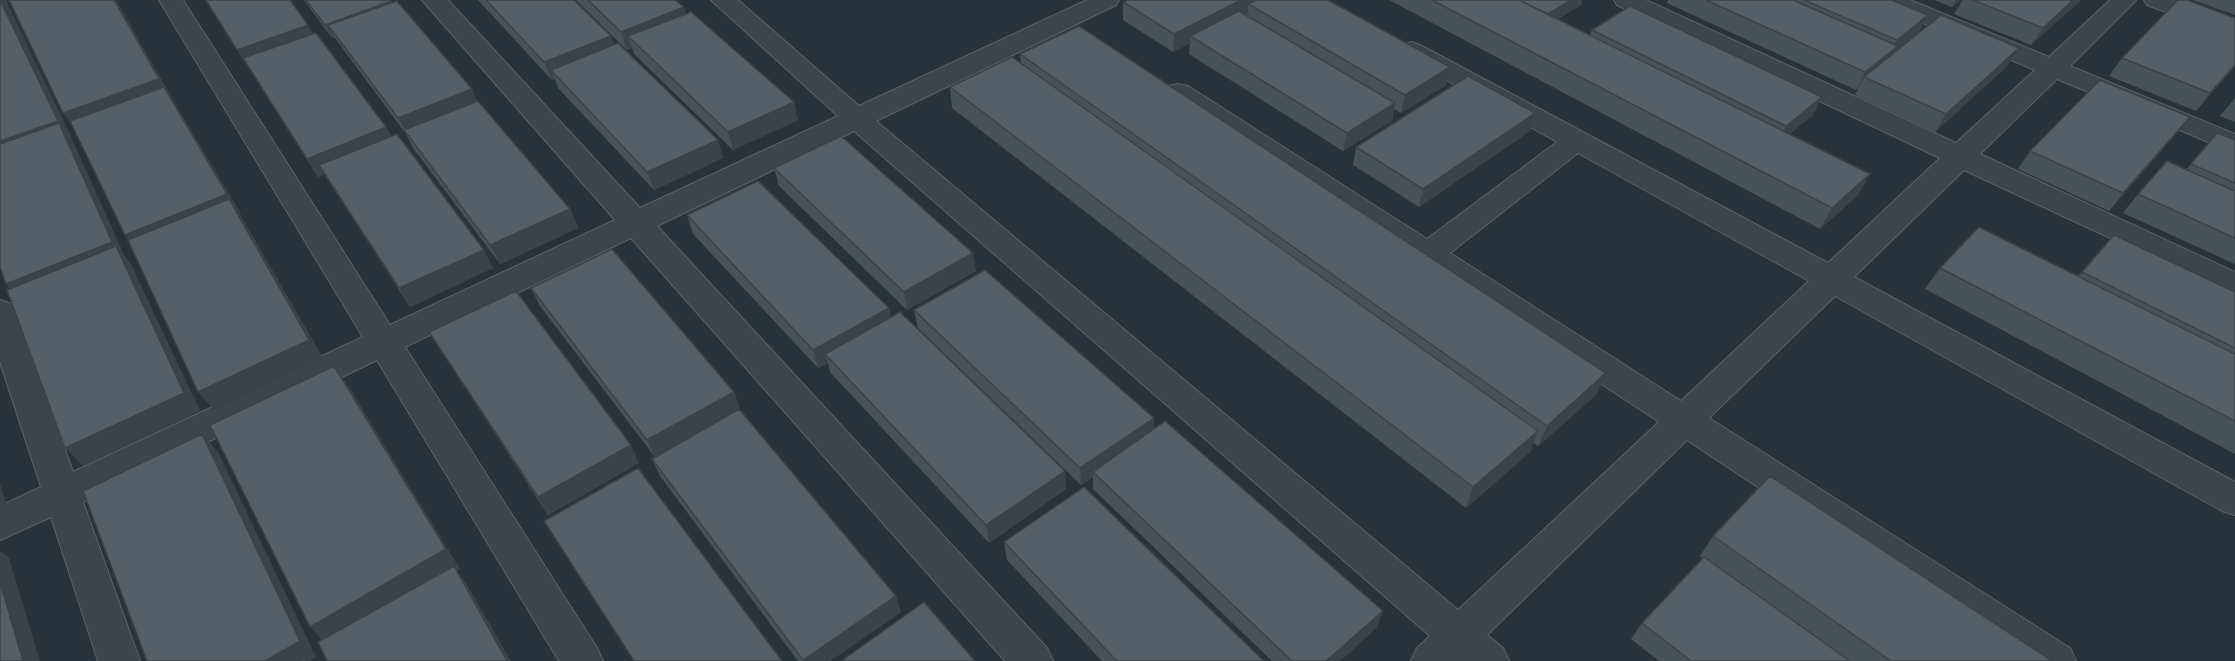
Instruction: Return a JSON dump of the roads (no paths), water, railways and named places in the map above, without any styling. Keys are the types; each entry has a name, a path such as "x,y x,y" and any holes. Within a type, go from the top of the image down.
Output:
{"street":[{"path":"171,0 582,661"},
{"path":"434,0 1032,661"},
{"path":"723,0 856,118 1488,661"},
{"path":"0,524 1107,0"},
{"path":"1626,0 2235,285"},
{"path":"1889,0 2235,144"},
{"path":"1432,661 2124,0"},
{"path":"2156,0 2235,29"},
{"path":"1066,19 1096,39"},
{"path":"1382,34 2235,500"},
{"path":"1157,78 2055,661"},
{"path":"1428,254 1576,140"},
{"path":"0,312 119,661"}]}
